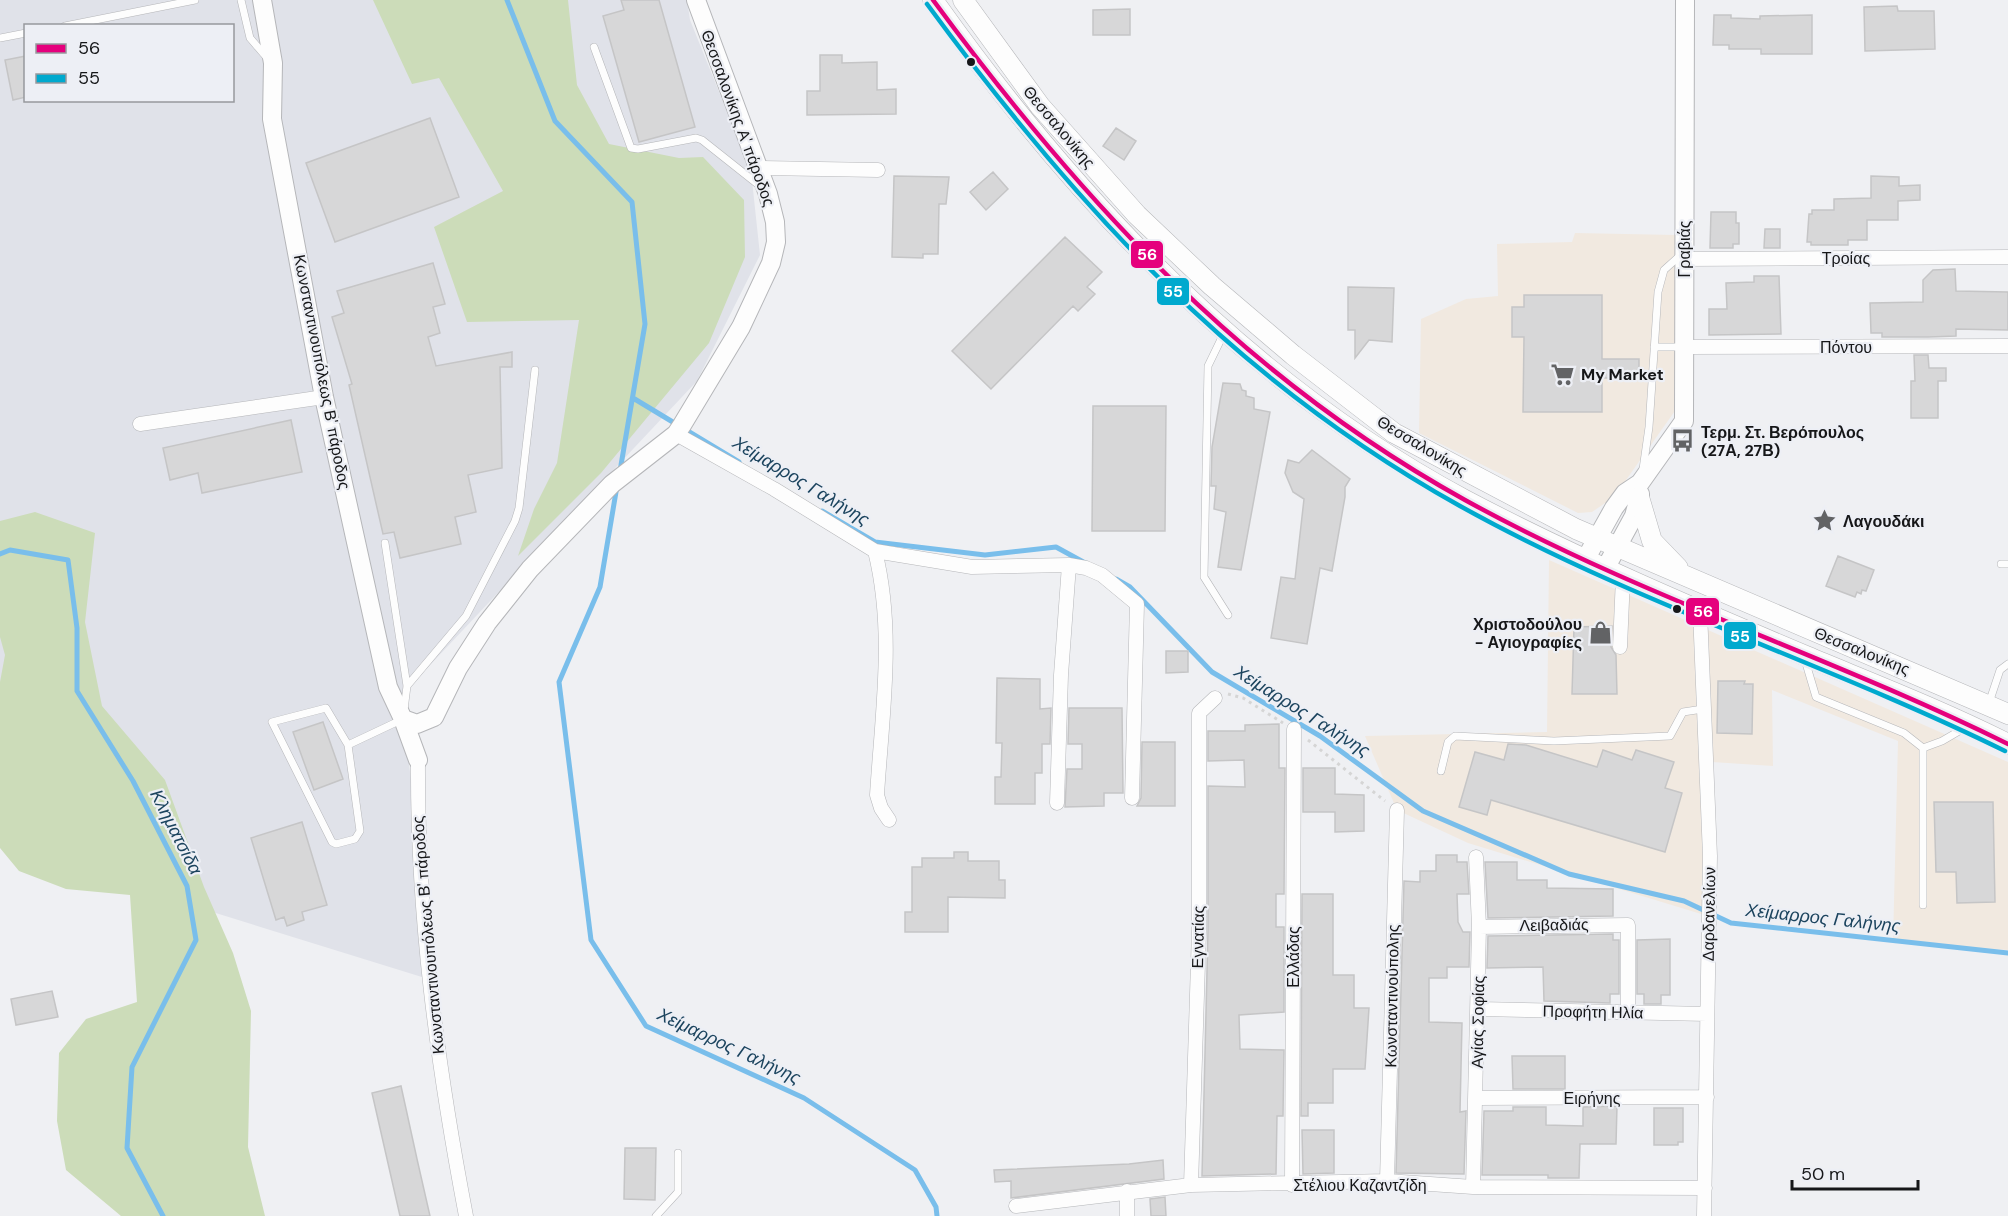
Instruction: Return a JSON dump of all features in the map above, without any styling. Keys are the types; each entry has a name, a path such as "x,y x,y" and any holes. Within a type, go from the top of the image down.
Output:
{"main road":[{"name":"Θεσσαλονίκης","path":"933,0 1018,115 1130,241 1225,330 1307,398 1362,439 1466,500 1586,560 1969,725 2008,744"},
{"name":"Θεσσαλονίκης","path":"963,0 1040,106 1102,178 1189,265 1317,375 1394,433 1481,481 1598,539 2008,714"},
{"path":"1640,490 1652,541 1666,558 1692,579"}],"street":[{"name":"Κωνσταντινουπόλεως Β' πάροδος","path":"262,0 273,63 272,119 324,397 388,687 418,760 418,830 430,996 440,1076 466,1216"},
{"name":"Θεσσαλονίκης Α' πάροδος","path":"418,760 426,722 481,632 530,569 612,484 676,434 741,327 771,263 776,243 775,222 768,194 696,0"},
{"name":"Γραβιάς","path":"1614,573 1617,547 1634,516 1640,490 1684,421 1685,0"},
{"path":"760,168 878,170"},
{"name":"Τροίας","path":"1684,256 2008,257"},
{"name":"Πόντου","path":"1684,347 2008,346"},
{"path":"140,424 324,397"},
{"path":"676,434 774,489 875,551 972,567 1069,565 1102,575 1137,604 1132,798"},
{"name":"Γραβιάς","path":"1586,560 1625,493 1640,490"},
{"path":"875,551 885,606 886,660 877,795 881,808 889,820"},
{"path":"1057,803 1061,675 1069,565"},
{"path":"1614,573 1620,647"},
{"name":"Δαρδανελίων","path":"1700,611 1710,856 1704,1216"},
{"name":"Εγνατίας","path":"1191,1185 1199,931 1199,713 1215,698"},
{"path":"403,719 411,723 426,722"},
{"name":"Ελλάδας","path":"1292,1185 1294,729"},
{"name":"Κωνσταντινούπολης","path":"1388,1181 1396,810"},
{"name":"Αγίας Σοφίας","path":"1473,1187 1479,1009 1476,857"},
{"name":"Λειβαδιάς","path":"1479,927 1628,925 1628,1012"},
{"name":"Προφήτη Ηλία","path":"1479,1009 1707,1014"},
{"name":"Ειρήνης","path":"1477,1098 1707,1097"},
{"name":"Στέλιου Καζαντζίδη","path":"1016,1206 1191,1185 1292,1185 1388,1181 1473,1187 1705,1188"},
{"path":"1127,1191 1127,1216"}],"lane":[{"path":"75,24 195,0"},
{"path":"241,0 250,38 273,63"},
{"path":"0,38 24,33"},
{"path":"594,47 631,148 638,149 696,138 702,140 768,194"},
{"path":"1640,490 1649,427 1660,282 1664,270 1684,256"},
{"path":"1225,330 1208,366 1204,577 1228,615"},
{"path":"1654,347 1684,347"},
{"path":"406,686 466,616 515,521 535,370"},
{"path":"348,745 403,719 406,686 385,543"},
{"path":"1804,655 1816,697 1904,733 1923,748"},
{"path":"1989,704 2000,670 2008,664"},
{"path":"327,708 348,745 360,831 355,838 336,844 332,842 272,722 327,708"},
{"path":"1442,771 1448,742 1455,736 1554,741 1670,736 1683,712 1703,709"},
{"path":"1923,748 1942,741 1969,725"},
{"path":"1923,748 1923,904"},
{"path":"656,1216 678,1192 678,1153"}],"shaded area":[{"path":"0,0 687,0 690,20 751,171 760,255 697,381 400,697 438,982 132,887 0,692"},
{"path":"1575,233 1676,235 1677,408 1614,497 1592,512 1578,513 1419,433 1421,319 1466,299 1498,296 1497,244 1572,242"},
{"path":"1549,560 2008,762 2008,950 1893,942 1898,741 1772,690 1773,766 1712,762 1711,917 1468,843 1397,810 1365,736 1547,732"}],"green space":[{"path":"373,0 568,0 577,85 609,144 679,158 703,157 744,200 745,257 709,343 601,473 518,556 534,509 557,463 579,320 467,322 434,227 503,191 439,78 412,84"},
{"path":"35,512 95,533 85,622 102,706 165,780 204,887 233,953 251,1011 248,1147 265,1216 121,1216 66,1170 57,1121 59,1053 86,1019 137,1002 130,895 66,889 19,871 0,848 0,682 5,655 0,637 0,521"}],"building":[{"path":"621,0 659,0 695,127 639,142 603,16 624,10"},
{"path":"1897,6 1898,11 1934,11 1935,49 1865,51 1864,7"},
{"path":"1130,9 1130,35 1093,35 1093,10"},
{"path":"1714,15 1760,19 1760,16 1812,15 1812,54 1761,54 1761,49 1729,49 1729,45 1713,45"},
{"path":"820,55 842,55 842,63 877,62 877,90 896,89 896,114 807,115 807,91 820,91"},
{"path":"24,56 24,97 13,100 5,60"},
{"path":"430,118 459,197 335,242 306,163"},
{"path":"1116,128 1136,141 1124,160 1103,146"},
{"path":"993,172 1008,189 986,210 970,192"},
{"path":"894,176 949,177 946,204 939,204 938,254 923,254 923,258 892,257"},
{"path":"1871,176 1899,177 1899,186 1920,185 1920,200 1898,201 1898,220 1867,220 1867,240 1848,240 1848,245 1811,245 1811,242 1807,242 1809,214 1812,214 1812,210 1834,210 1834,199 1871,198"},
{"path":"1711,212 1736,212 1736,223 1739,223 1739,244 1733,244 1733,248 1710,248"},
{"path":"1765,229 1780,229 1780,248 1764,248"},
{"path":"1065,237 1102,272 1087,287 1095,294 1078,311 1073,306 991,389 952,351"},
{"path":"433,263 445,304 433,307 440,333 428,337 436,366 512,352 512,367 500,367 502,468 468,475 476,512 455,517 461,544 400,558 394,532 383,534 349,385 352,384 332,317 344,313 337,291"},
{"path":"1955,269 1956,291 2008,292 2008,330 1956,329 1956,336 1928,337 1882,337 1882,333 1871,333 1870,303 1923,302 1923,280 1933,270"},
{"path":"1754,276 1779,276 1781,334 1709,335 1709,309 1727,309 1726,283 1754,282"},
{"path":"1348,287 1394,288 1392,342 1369,340 1355,358 1355,330 1348,330"},
{"name":"My Market","path":"1524,295 1602,295 1602,359 1639,359 1639,378 1602,378 1602,412 1523,412 1524,337 1512,337 1512,307 1524,307"},
{"path":"1914,355 1928,355 1929,368 1946,368 1946,381 1938,381 1938,418 1911,418 1911,381 1915,381"},
{"path":"1223,383 1240,384 1242,390 1246,391 1246,396 1254,398 1254,409 1270,412 1241,570 1218,567 1226,512 1214,509 1216,486 1211,486 1212,447"},
{"path":"1093,406 1166,406 1165,531 1092,531"},
{"path":"291,420 302,472 202,493 198,473 170,480 163,448"},
{"path":"1312,450 1350,479 1345,487 1332,571 1320,568 1307,644 1271,638 1281,577 1295,579 1304,499 1293,492 1285,473 1288,460 1299,463"},
{"path":"1838,556 1874,570 1866,591 1862,590 1861,594 1857,592 1855,597 1826,586"},
{"path":"1612,626 1611,647 1616,655 1617,694 1572,694 1574,627"},
{"path":"1166,651 1188,651 1188,672 1166,673"},
{"path":"997,678 1040,679 1040,709 1051,708 1050,744 1042,744 1042,773 1035,773 1035,804 995,804 995,777 1001,777 1002,743 996,743"},
{"path":"1718,681 1745,681 1744,684 1753,684 1752,734 1717,733"},
{"path":"1069,708 1122,708 1123,793 1104,793 1104,806 1065,807 1067,769 1082,769 1082,744 1068,744"},
{"path":"323,722 343,779 314,790 293,732"},
{"path":"1279,724 1279,768 1285,768 1284,894 1276,894 1276,927 1284,927 1284,1012 1239,1015 1240,1049 1284,1050 1283,1116 1277,1116 1276,1174 1202,1176 1208,931 1208,786 1245,787 1244,760 1208,761 1208,731 1245,731 1245,725"},
{"path":"1142,742 1175,742 1175,806 1137,806 1141,798"},
{"path":"1508,744 1526,745 1597,767 1603,750 1632,760 1636,750 1674,762 1665,788 1682,793 1665,852 1491,800 1487,815 1459,807 1475,752 1504,760"},
{"path":"1303,768 1335,768 1335,794 1364,795 1364,831 1335,832 1335,812 1303,812"},
{"path":"1934,802 1993,802 1995,902 1957,903 1956,872 1936,872"},
{"path":"302,822 327,905 302,912 304,920 287,926 284,917 276,920 251,838"},
{"path":"954,852 968,852 968,861 999,861 999,880 1005,880 1005,898 948,897 948,932 905,932 905,912 912,912 912,867 922,867 922,858 954,858"},
{"path":"1436,855 1457,855 1457,862 1467,862 1469,894 1457,894 1458,922 1463,932 1470,932 1469,967 1447,967 1447,978 1429,978 1429,1022 1462,1023 1460,1112 1466,1111 1464,1174 1396,1173 1404,881 1420,882 1420,871 1436,871"},
{"path":"1485,862 1517,862 1517,880 1547,880 1547,888 1613,889 1613,916 1488,918"},
{"path":"1302,894 1333,894 1333,975 1354,975 1354,1008 1369,1008 1365,1069 1333,1069 1333,1103 1308,1103 1308,1116 1301,1116"},
{"path":"1613,934 1613,940 1619,940 1619,994 1610,994 1610,1003 1544,1001 1543,967 1487,968 1488,936"},
{"path":"1670,939 1670,995 1661,995 1661,1004 1644,1004 1644,994 1637,994 1637,940"},
{"path":"52,991 58,1017 16,1025 11,999"},
{"path":"1512,1056 1565,1056 1565,1089 1513,1089"},
{"path":"401,1086 430,1216 400,1216 372,1093"},
{"path":"1617,1106 1616,1144 1580,1144 1579,1178 1548,1178 1548,1175 1482,1175 1484,1111 1513,1111 1513,1107 1546,1107 1546,1125 1583,1126 1583,1107"},
{"path":"1654,1108 1683,1108 1683,1142 1678,1142 1678,1145 1654,1145"},
{"path":"1302,1130 1334,1130 1334,1173 1303,1174"},
{"path":"625,1148 656,1148 655,1200 624,1199"},
{"path":"1163,1160 1164,1179 1011,1198 1011,1181 995,1182 994,1170 1129,1164"},
{"path":"1165,1197 1166,1216 1151,1216 1150,1199"}],"waterway":[{"name":"Χείμαρρος Γαλήνης","path":"507,0 555,121 632,202 645,324 620,471"},
{"name":"Χείμαρρος Γαλήνης","path":"633,398 739,462"},
{"name":"Χείμαρρος Γαλήνης","path":"617,486 600,587 559,682 591,940 646,1026 804,1098 915,1170 936,1207 937,1216"},
{"name":"Χείμαρρος Γαλήνης","path":"822,511 875,542 985,555 1056,547 1087,564"},
{"name":"Κληματσίδα","path":"0,554 10,550 68,560 77,628 77,691 133,781 187,886 196,940 132,1067 127,1148 163,1216"},
{"name":"Χείμαρρος Γαλήνης","path":"1116,579 1130,587 1212,672 1320,736 1423,811 1569,874 1684,901 1731,923 2008,953"}],"transit line":[{"name":"56","path":"933,0 1047,146 1172,280 1239,341 1309,399 1385,452 1465,500 1598,566 1873,682 2008,744"},
{"name":"55","path":"927,4 1042,151 1102,220 1166,285 1232,346 1303,404 1379,457 1460,506 1593,573 1869,689 2005,751"}],"place":[{"name":"My Market","path":"1563,374"},
{"name":"Τερμ. Στ. Βερόπουλος (27Α, 27Β)","path":"1683,441"},
{"name":"Λαγουδάκι","path":"1825,521"},
{"name":"Χριστοδούλου - Αγιογραφίες","path":"1600,633"}]}
